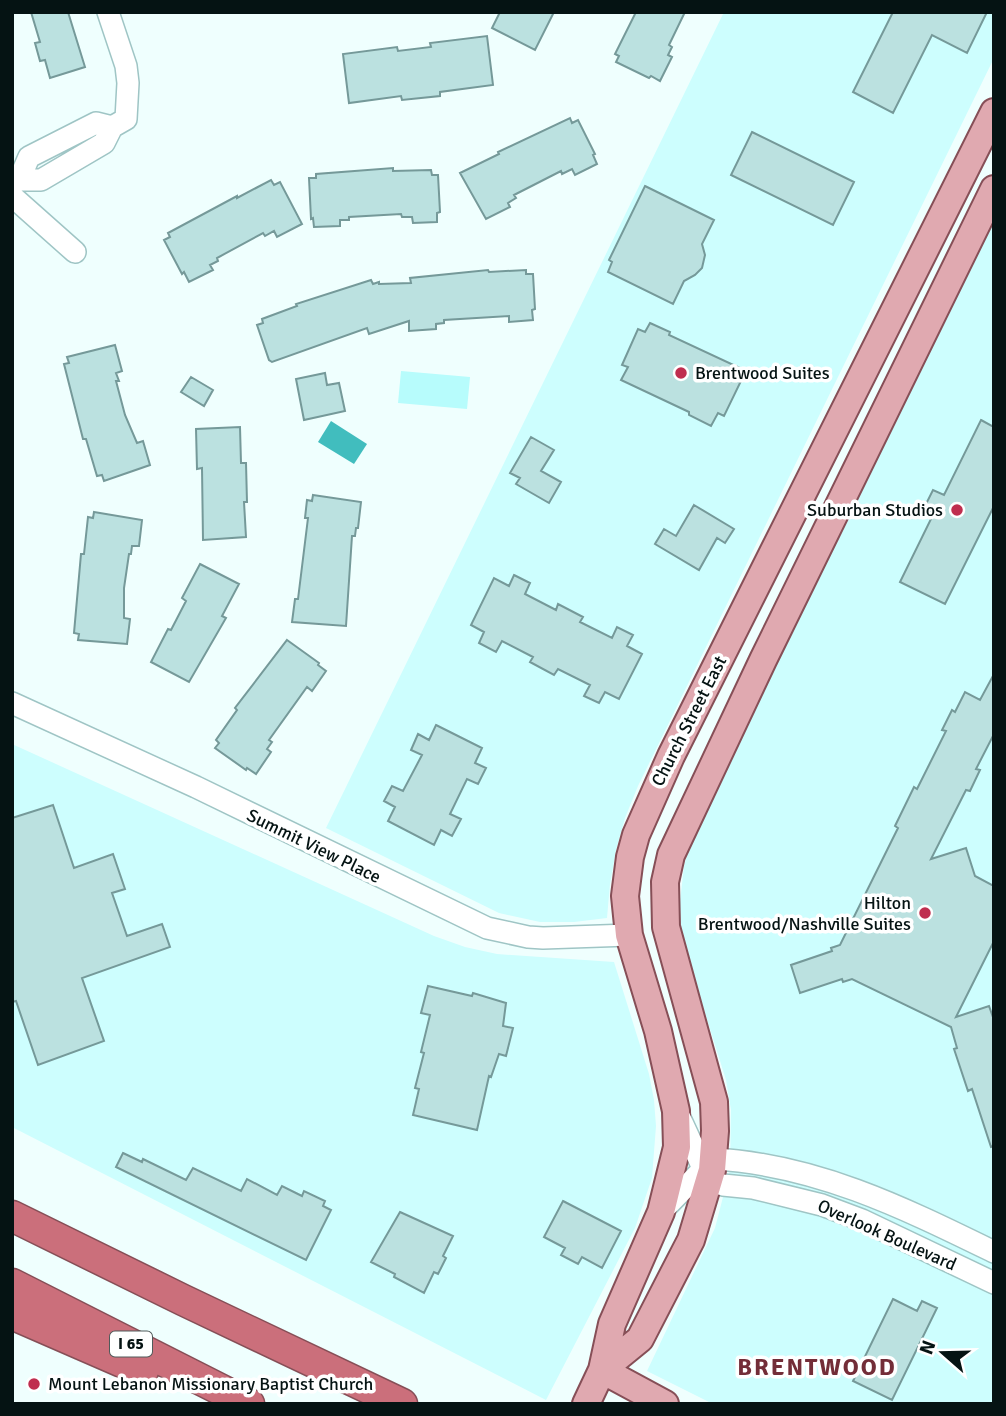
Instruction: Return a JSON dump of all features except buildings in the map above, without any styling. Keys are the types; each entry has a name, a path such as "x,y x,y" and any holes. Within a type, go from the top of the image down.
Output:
{"highway":[{"path":"12,1216 402,1404"},
{"name":"I 65","path":"12,1284 250,1404"},
{"path":"12,1314 218,1404"}],"main road":[{"name":"Church Street East","path":"586,1404 602,1370 612,1324 661,1212 677,1147 676,1111 658,1031 629,935 625,895 636,835 650,800 994,112"},
{"name":"Church Street East","path":"602,1370 639,1339 691,1240 715,1131 713,1102 666,927 665,882 671,855 763,660 994,189"},
{"path":"602,1370 665,1404"}],"street":[{"path":"75,252 14,186 29,157 96,123 112,127 126,118 126,66 108,12"},
{"name":"Summit View Place","path":"12,703 487,928 542,938 629,935"},
{"path":"661,1212 708,1170 676,1111"},
{"name":"Overlook Boulevard","path":"708,1170 769,1166 830,1180 890,1202 994,1252"},
{"name":"Overlook Boulevard","path":"708,1170 862,1220 994,1283"}],"shaded area":[{"path":"724,12 994,12 994,58 638,786 616,850 607,918 540,922 499,913 326,828"},
{"path":"994,197 994,1404 713,1404 647,1371 715,1228 730,1170 731,1110 726,1080 691,976 680,933 679,911 684,866 690,845"},
{"path":"401,371 470,377 467,409 398,403"},
{"path":"331,421 367,444 354,464 318,442"},
{"path":"12,744 434,936 497,954 614,962 649,1074 654,1100 656,1126 652,1178 635,1228 546,1400 12,1127"}],"place":[{"name":"Brentwood Suites","path":"681,373"},
{"name":"Suburban Studios","path":"957,510"},
{"name":"Hilton Brentwood/Nashville Suites","path":"925,913"},
{"name":"Mount Lebanon Missionary Baptist Church","path":"34,1384"}],"district":[{"name":"BRENTWOOD","path":"817,1367"}]}
